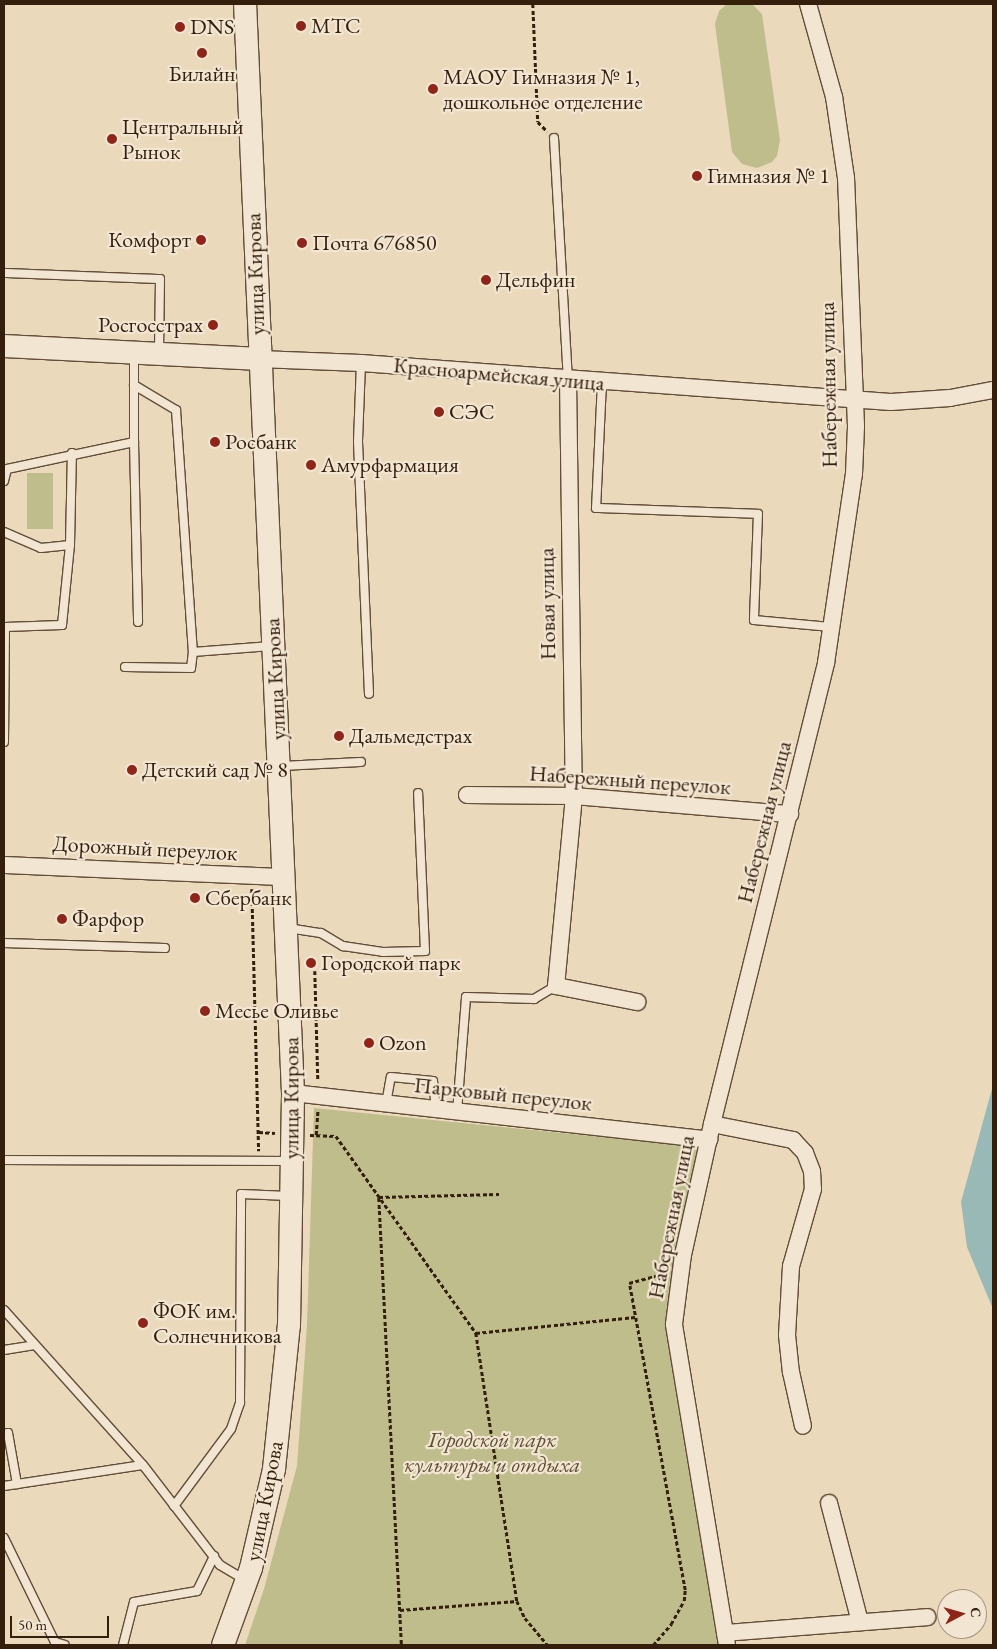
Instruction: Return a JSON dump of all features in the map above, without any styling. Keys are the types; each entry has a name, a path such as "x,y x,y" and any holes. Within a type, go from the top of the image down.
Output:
{"main road":[{"name":"улица Кирова","path":"223,1645 247,1581 275,1459 289,1325 293,1093 259,358 245,4"},
{"name":"Красноармейская улица","path":"4,346 134,354 259,358"}],"street":[{"name":"Набережная улица","path":"726,1639 674,1324 681,1268 712,1124 826,663 854,474 846,178 834,98 808,4"},
{"name":"Красноармейская улица","path":"259,358 361,363 891,402 950,398 993,390"},
{"name":"Новая улица","path":"556,986 574,796 568,379"},
{"name":"Набережный переулок","path":"467,795 574,796 790,814"},
{"name":"Дорожный переулок","path":"4,865 284,877"},
{"path":"556,986 637,1002"},
{"name":"Парковый переулок","path":"293,1093 709,1140"},
{"path":"712,1124 793,1140 805,1153 812,1171 812,1189 791,1266 788,1335 791,1372 803,1426"},
{"path":"829,1503 860,1622"},
{"path":"726,1639 860,1622 927,1617"}],"lane":[{"name":"Новая улица","path":"554,138 568,379"},
{"path":"4,273 160,279 159,355"},
{"path":"134,354 138,622"},
{"path":"361,363 358,442 369,694"},
{"path":"602,382 596,508 758,514 754,620 831,627"},
{"path":"125,667 191,668 193,652 176,410 134,384"},
{"path":"4,480 7,469 72,453 134,442"},
{"path":"4,742 5,627 62,625 70,545 72,453"},
{"path":"4,532 41,548 70,545"},
{"path":"193,652 272,646"},
{"path":"279,766 361,762"},
{"path":"286,928 321,932 343,946 383,952 425,951 418,793"},
{"path":"4,943 165,948"},
{"path":"457,1112 466,998 534,999 556,986"},
{"path":"386,1104 391,1077 433,1081 436,1110"},
{"path":"4,1160 291,1161"},
{"path":"174,1506 231,1430 240,1403 241,1194 291,1196"},
{"path":"4,1310 143,1465 220,1565 247,1581"},
{"path":"4,1350 35,1345"},
{"path":"4,1434 8,1434 17,1484"},
{"path":"4,1486 143,1465"},
{"path":"4,1538 55,1642 65,1645"},
{"path":"123,1645 134,1602 197,1591 214,1556"}],"path":[{"path":"533,4 538,122 554,138"},
{"path":"252,875 259,1161"},
{"path":"315,971 318,1096 316,1135"},
{"path":"259,1132 336,1136 476,1333 517,1601 525,1618 548,1645"},
{"path":"379,1197 499,1194"},
{"path":"379,1197 402,1645"},
{"path":"653,1645 672,1624 684,1601 685,1590 629,1283 681,1268"},
{"path":"476,1333 635,1317"},
{"path":"400,1610 517,1601"}],"green space":[{"path":"727,4 752,4 762,14 780,140 777,156 772,162 757,168 742,164 732,152 715,24 719,11"},
{"path":"27,473 53,473 53,529 27,529"},
{"name":"Городской парк культуры и отдыха","path":"314,1108 701,1147 675,1252 666,1322 720,1645 245,1645 264,1589 297,1466 307,1325"}],"water":[{"path":"993,1085 993,1309 967,1247 961,1202"}],"place":[{"name":"МТС","path":"301,26"},
{"name":"DNS","path":"180,27"},
{"name":"Билайн","path":"202,53"},
{"name":"МАОУ Гимназия № 1, дошкольное отделение","path":"433,89"},
{"name":"Центральный Рынок","path":"112,139"},
{"name":"Гимназия № 1","path":"697,176"},
{"name":"Комфорт","path":"201,240"},
{"name":"Почта 676850","path":"302,243"},
{"name":"Дельфин","path":"486,280"},
{"name":"Росгосстрах","path":"213,325"},
{"name":"СЭС","path":"439,412"},
{"name":"Росбанк","path":"215,442"},
{"name":"Амурфармация","path":"311,465"},
{"name":"Дальмедстрах","path":"339,736"},
{"name":"Детский сад № 8","path":"132,770"},
{"name":"Сбербанк","path":"195,898"},
{"name":"Фарфор","path":"62,919"},
{"name":"Городской парк","path":"311,963"},
{"name":"Месье Оливье","path":"205,1011"},
{"name":"Ozon","path":"369,1043"},
{"name":"ФОК им. Солнечникова","path":"143,1323"}]}
